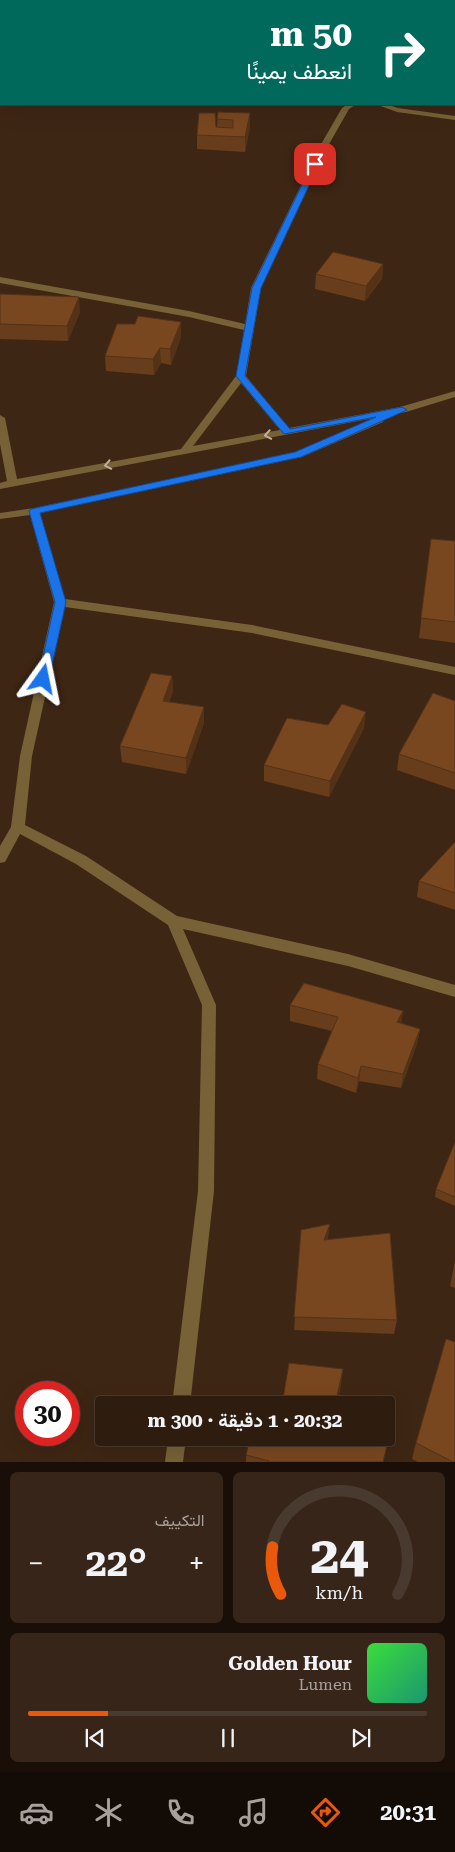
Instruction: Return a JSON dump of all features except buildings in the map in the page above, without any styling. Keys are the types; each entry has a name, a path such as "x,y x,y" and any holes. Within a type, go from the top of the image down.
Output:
{"street":[{"path":"185,450 241,376 256,288 324,146 346,108 351,105"},
{"path":"381,105 396,110 455,118"},
{"path":"0,280 189,314 250,328"},
{"path":"241,376 288,432"},
{"path":"0,486 402,410 455,394"},
{"path":"0,516 34,511 298,455 402,410"},
{"path":"0,418 13,484"},
{"path":"0,858 18,827 26,756 60,602 34,511"},
{"path":"60,602 252,628 455,671"},
{"path":"18,827 81,860 173,921 348,960 455,992"},
{"path":"173,921 209,1005 206,1190 182,1396"},
{"path":"174,1462 176,1446"}],"route":[{"path":"43,679 60,602 34,511 298,455 402,410 288,432 241,376 256,288 315,164"}]}
